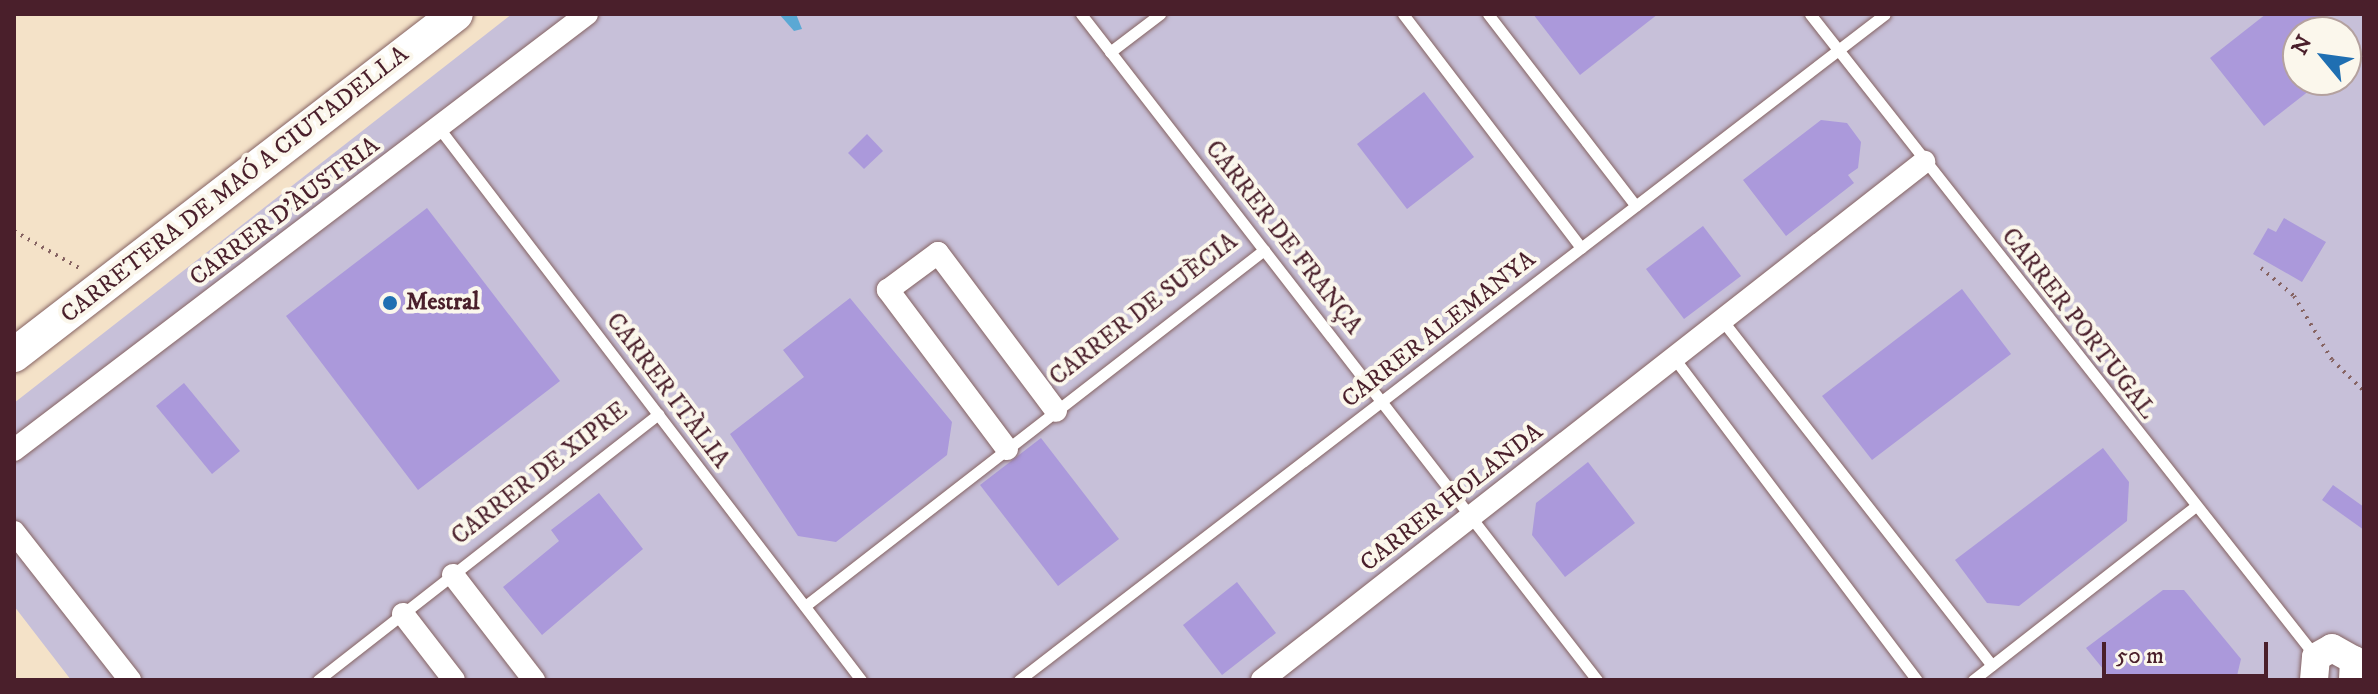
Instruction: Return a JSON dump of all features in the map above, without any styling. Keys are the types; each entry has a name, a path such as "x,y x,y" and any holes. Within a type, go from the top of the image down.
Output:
{"main road":[{"name":"CARRETERA DE MAÓ A CIUTADELLA","path":"14,355 456,14"}],"street":[{"name":"CARRER D'ÀUSTRIA","path":"14,450 587,14"},
{"name":"CARRER HOLANDA","path":"1266,679 1924,162"},
{"name":"CARRER DE SUÈCIA","path":"1007,449 888,290 938,253 1056,411"},
{"path":"14,532 130,680"},
{"name":"CARRER DE XIPRE","path":"453,575 534,680"},
{"path":"403,614 454,680"},
{"path":"2317,667 2364,635"},
{"path":"2317,667 2354,660 2359,674"}],"lane":[{"name":"CARRER DE FRANÇA","path":"1081,14 1597,680"},
{"path":"1110,52 1160,14"},
{"path":"1403,14 1581,248"},
{"path":"1488,14 1636,206"},
{"name":"CARRER PORTUGAL","path":"1810,14 2317,667"},
{"name":"CARRER ALEMANYA","path":"1019,680 1885,14"},
{"name":"CARRER ITÀLIA","path":"439,128 861,680"},
{"name":"CARRER DE SUÈCIA","path":"805,606 1264,250"},
{"path":"1722,320 1992,665"},
{"path":"1674,358 1917,680"},
{"name":"CARRER DE XIPRE","path":"318,680 658,414"},
{"path":"1973,680 2193,508"}],"path":[{"path":"14,231 107,284"},
{"path":"2261,268 2294,296 2332,360 2364,391"}],"shaded area":[{"path":"512,14 2364,14 2364,680 71,680 14,606 14,403"}],"water":[{"path":"779,14 796,14 802,29 794,31"}],"building":[{"path":"1533,14 1658,14 1580,75"},
{"path":"2266,14 2325,16 2282,16 2282,96 2302,96 2264,126 2210,58"},
{"path":"1424,92 1474,157 1407,209 1357,144"},
{"path":"1821,120 1847,123 1861,142 1858,168 1848,175 1854,183 1786,236 1743,180"},
{"path":"867,134 883,151 864,169 848,153"},
{"path":"427,208 560,381 418,490 286,316"},
{"path":"2284,218 2326,242 2302,282 2253,254 2268,228 2276,232"},
{"path":"1703,226 1741,276 1684,319 1646,269"},
{"path":"1962,289 2011,354 1872,460 1822,396"},
{"path":"850,298 952,422 947,455 836,542 798,536 730,434 804,377 783,350"},
{"path":"184,383 240,451 212,474 156,406"},
{"path":"1041,438 1119,539 1058,586 980,485"},
{"path":"2103,448 2129,482 2127,521 2019,606 1987,603 1955,560"},
{"path":"1588,462 1635,523 1565,577 1532,535 1536,503"},
{"path":"2333,485 2364,507 2364,530 2322,500"},
{"path":"599,493 643,549 542,635 503,587 559,541 551,530"},
{"path":"1237,582 1276,633 1222,675 1183,625"},
{"path":"2163,590 2184,590 2241,659 2236,680 2112,680 2086,648"}],"place":[{"name":"Mestral","path":"390,303"}]}
